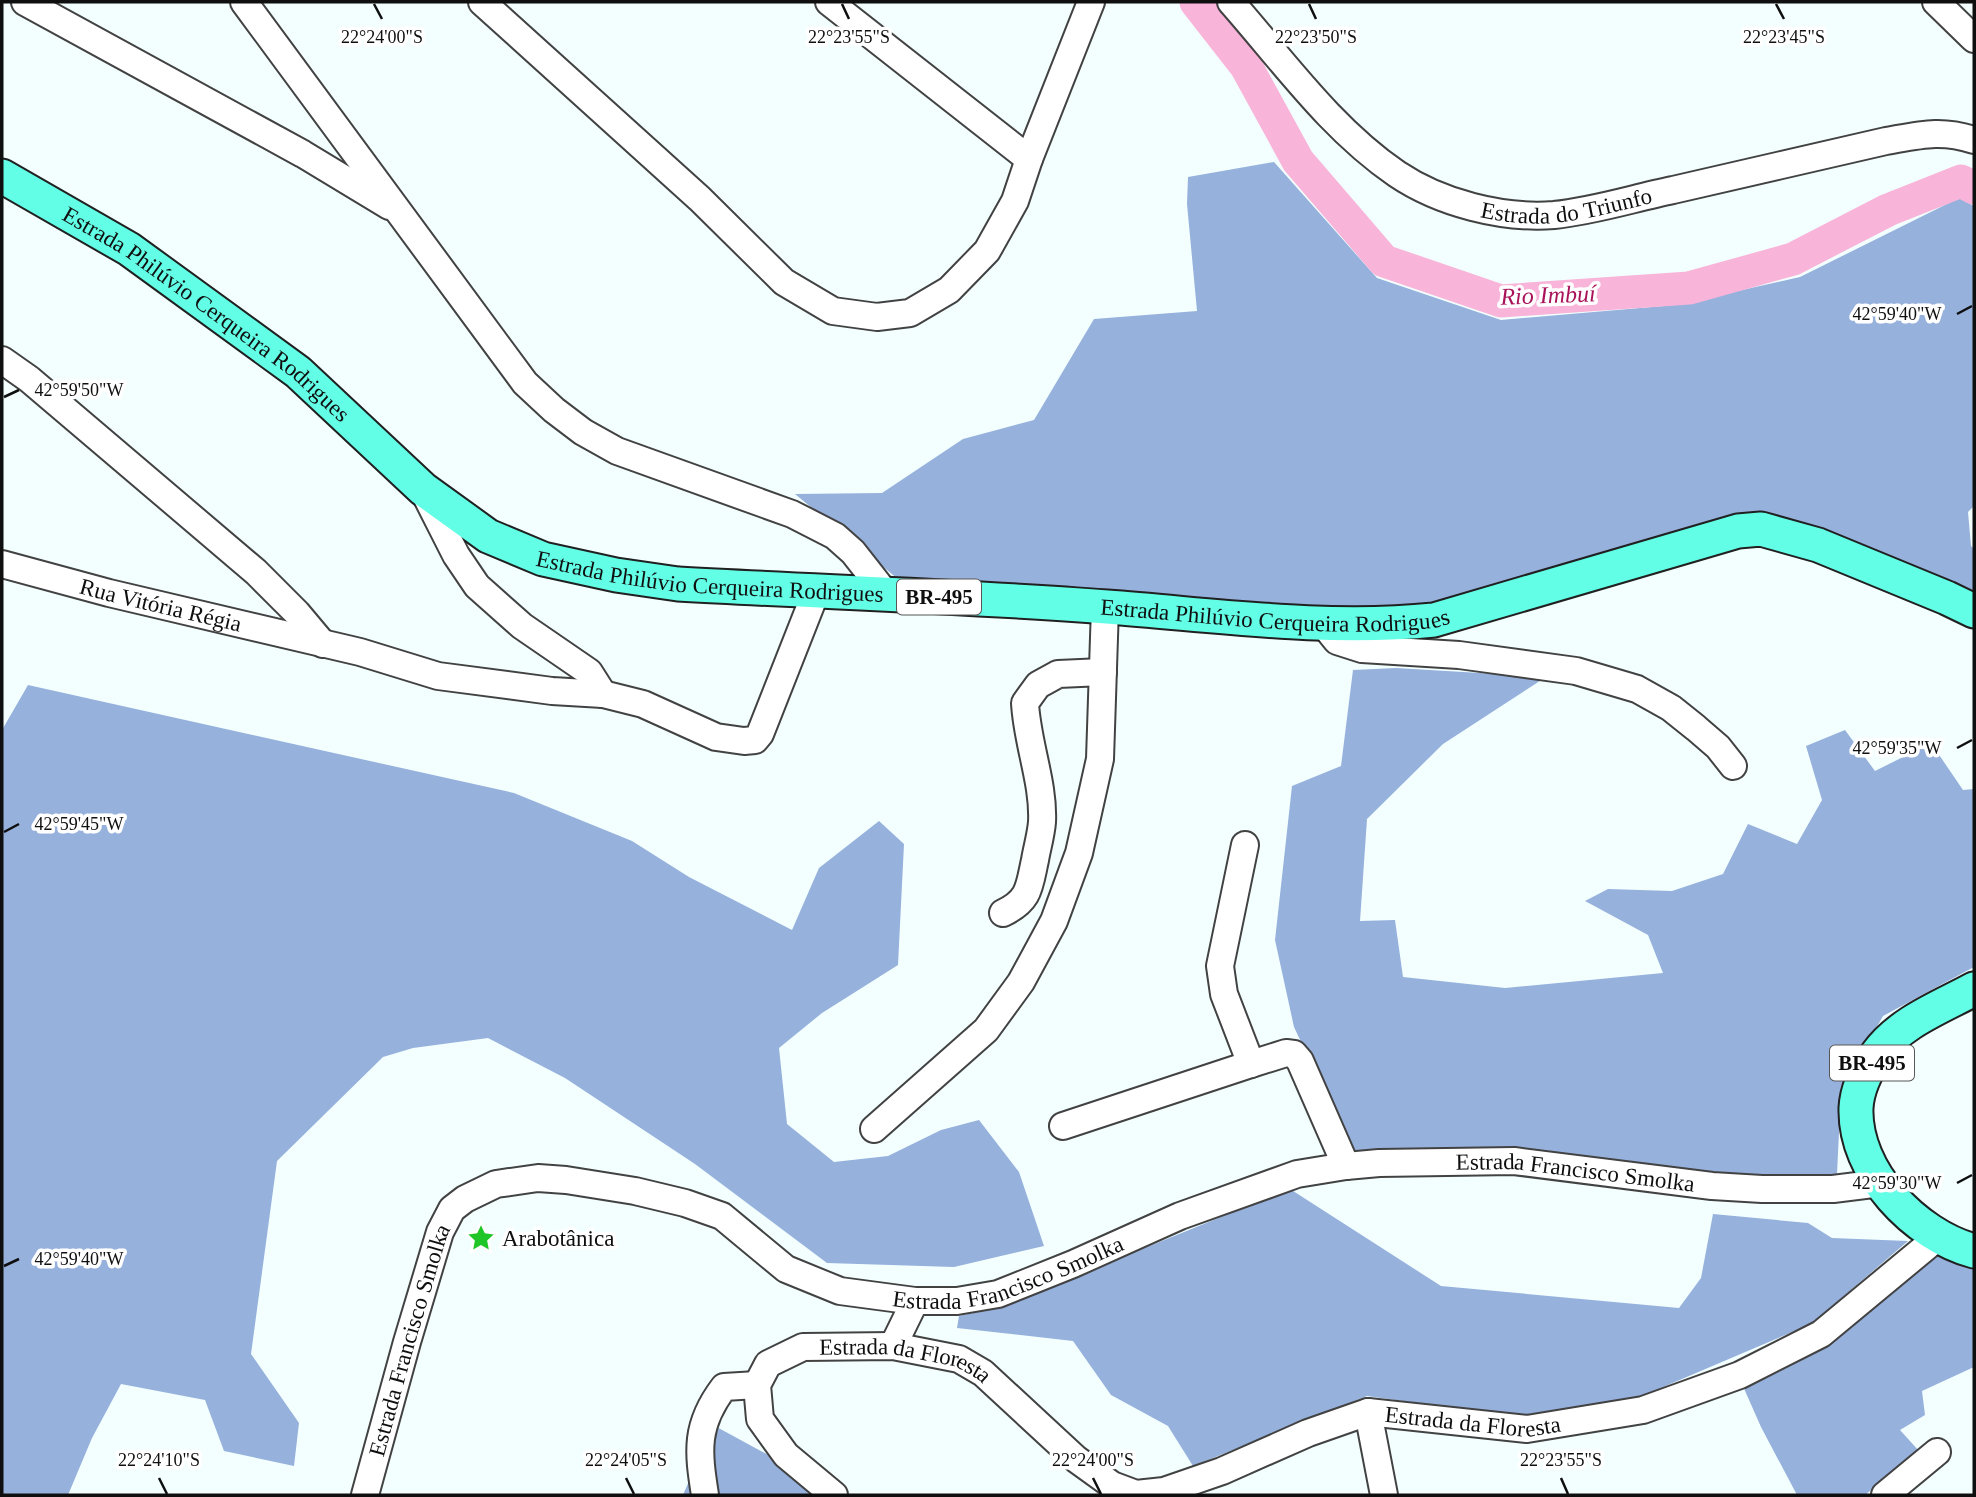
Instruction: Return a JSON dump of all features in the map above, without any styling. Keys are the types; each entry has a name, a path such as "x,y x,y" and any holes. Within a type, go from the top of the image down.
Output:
{"main road":[{"name":"Estrada Philúvio Cerqueira Rodrigues","path":"2,176 129,249 298,372 423,489 488,536 543,559 616,575 678,584 1105,607 1324,625 1393,625 1434,620 1738,530 1761,529 1789,535 1835,551 1974,611"},
{"name":"BR-495","path":"1974,989 1899,1030 1878,1053 1859,1088 1856,1108 1858,1135 1867,1159 1881,1183 1899,1203 1938,1237 1974,1251"}],"street":[{"path":"25,2 291,148 403,214"},
{"path":"244,2 345,141 403,214 524,383 583,432 617,451 792,514 835,536 853,552 886,594"},
{"path":"482,2 700,200 784,282 833,311 877,317 910,313 949,290 987,251 1015,201 1091,2"},
{"path":"829,2 1029,159"},
{"name":"Estrada do Triunfo","path":"1231,2 1316,100 1361,147 1398,175 1435,195 1471,206 1513,213 1553,215 1614,204 1886,141 1954,133 1974,141"},
{"path":"1936,2 1974,39"},
{"path":"2,360 29,379 256,572 323,644"},
{"path":"423,489 456,555 477,586 522,626 589,672 603,694"},
{"name":"Rua Vitória Régia","path":"2,564 323,644 438,676 552,691 603,694 643,704 716,737 744,741 755,740 760,734 816,592"},
{"path":"874,1129 986,1030 1021,982 1054,921 1079,853 1100,759 1105,607"},
{"path":"1324,625 1337,642 1362,649 1460,654 1576,671 1637,689 1671,708 1696,728 1718,747 1733,766"},
{"path":"1003,913 1018,905 1028,892 1042,822 1040,793 1026,724 1025,703 1038,685 1058,674 1103,672"},
{"path":"1245,845 1220,966 1224,994 1251,1064"},
{"path":"1930,1013 1974,1006"},
{"path":"1063,1126 1286,1053 1294,1054 1300,1061 1346,1166"},
{"name":"Estrada Francisco Smolka","path":"365,1495 440,1232 452,1209 465,1199 496,1184 538,1178 566,1180 635,1191 685,1203 722,1216 786,1269 840,1291 915,1301 957,1301 998,1294 1180,1216 1297,1174 1346,1166 1514,1161 1762,1189 1833,1189 1881,1183"},
{"name":"Estrada da Floresta","path":"757,1385 768,1364 803,1347 893,1346 959,1359 983,1373 1059,1445 1112,1485 1136,1494 1164,1491 1221,1483 1308,1433 1368,1412 1527,1429 1643,1410 1740,1375 1821,1334 1938,1237"},
{"path":"893,1346 915,1301"},
{"path":"705,1495 698,1451 709,1406 724,1387 757,1385 760,1419 766,1431 786,1455 834,1495"},
{"path":"1368,1412 1384,1495"},
{"path":"1885,1495 1937,1452"}],"shaded area":[{"path":"1274,162 1377,278 1501,320 1675,305 1800,277 1959,198 1974,206 1974,506 1968,512 1971,546 1974,549 1974,600 1768,514 1444,605 1317,608 898,579 795,494 882,493 963,439 1034,420 1094,319 1197,311 1187,204 1188,177"},
{"path":"1396,668 1546,677 1443,744 1367,819 1360,921 1395,920 1403,977 1505,988 1663,973 1648,935 1585,901 1608,889 1672,891 1723,874 1748,824 1797,844 1822,800 1806,746 1845,730 1875,771 1931,743 1963,790 1974,789 1974,967 1883,1016 1841,1090 1837,1174 1696,1174 1353,1152 1294,1027 1275,940 1292,786 1341,766 1353,670"},
{"path":"28,685 514,793 632,841 689,877 792,930 819,868 879,821 904,844 898,965 822,1013 779,1048 787,1124 834,1162 888,1156 941,1130 979,1120 1019,1172 1044,1246 954,1267 827,1263 695,1164 565,1078 488,1038 413,1048 383,1057 277,1161 251,1354 299,1423 294,1466 224,1451 205,1400 121,1384 92,1438 68,1495 2,1495 2,730"},
{"path":"1290,1189 1441,1286 1679,1308 1701,1278 1713,1214 1808,1223 1832,1238 1908,1241 1811,1324 1642,1396 1532,1419 1367,1396 1193,1466 1168,1426 1111,1395 1073,1341 957,1328 959,1316 997,1308"},
{"path":"1939,1248 1974,1261 1974,1367 1922,1391 1925,1415 1900,1430 1919,1451 1865,1495 1797,1495 1742,1384"},
{"path":"713,1425 842,1495 683,1495"}],"waterway":[{"name":"Rio Imbuí","path":"1196,2 1246,66 1298,161 1384,261 1501,301 1689,288 1793,259 1888,210 1961,181 1974,188"}],"place":[{"name":"Arabotânica","path":"481,1238"}]}
